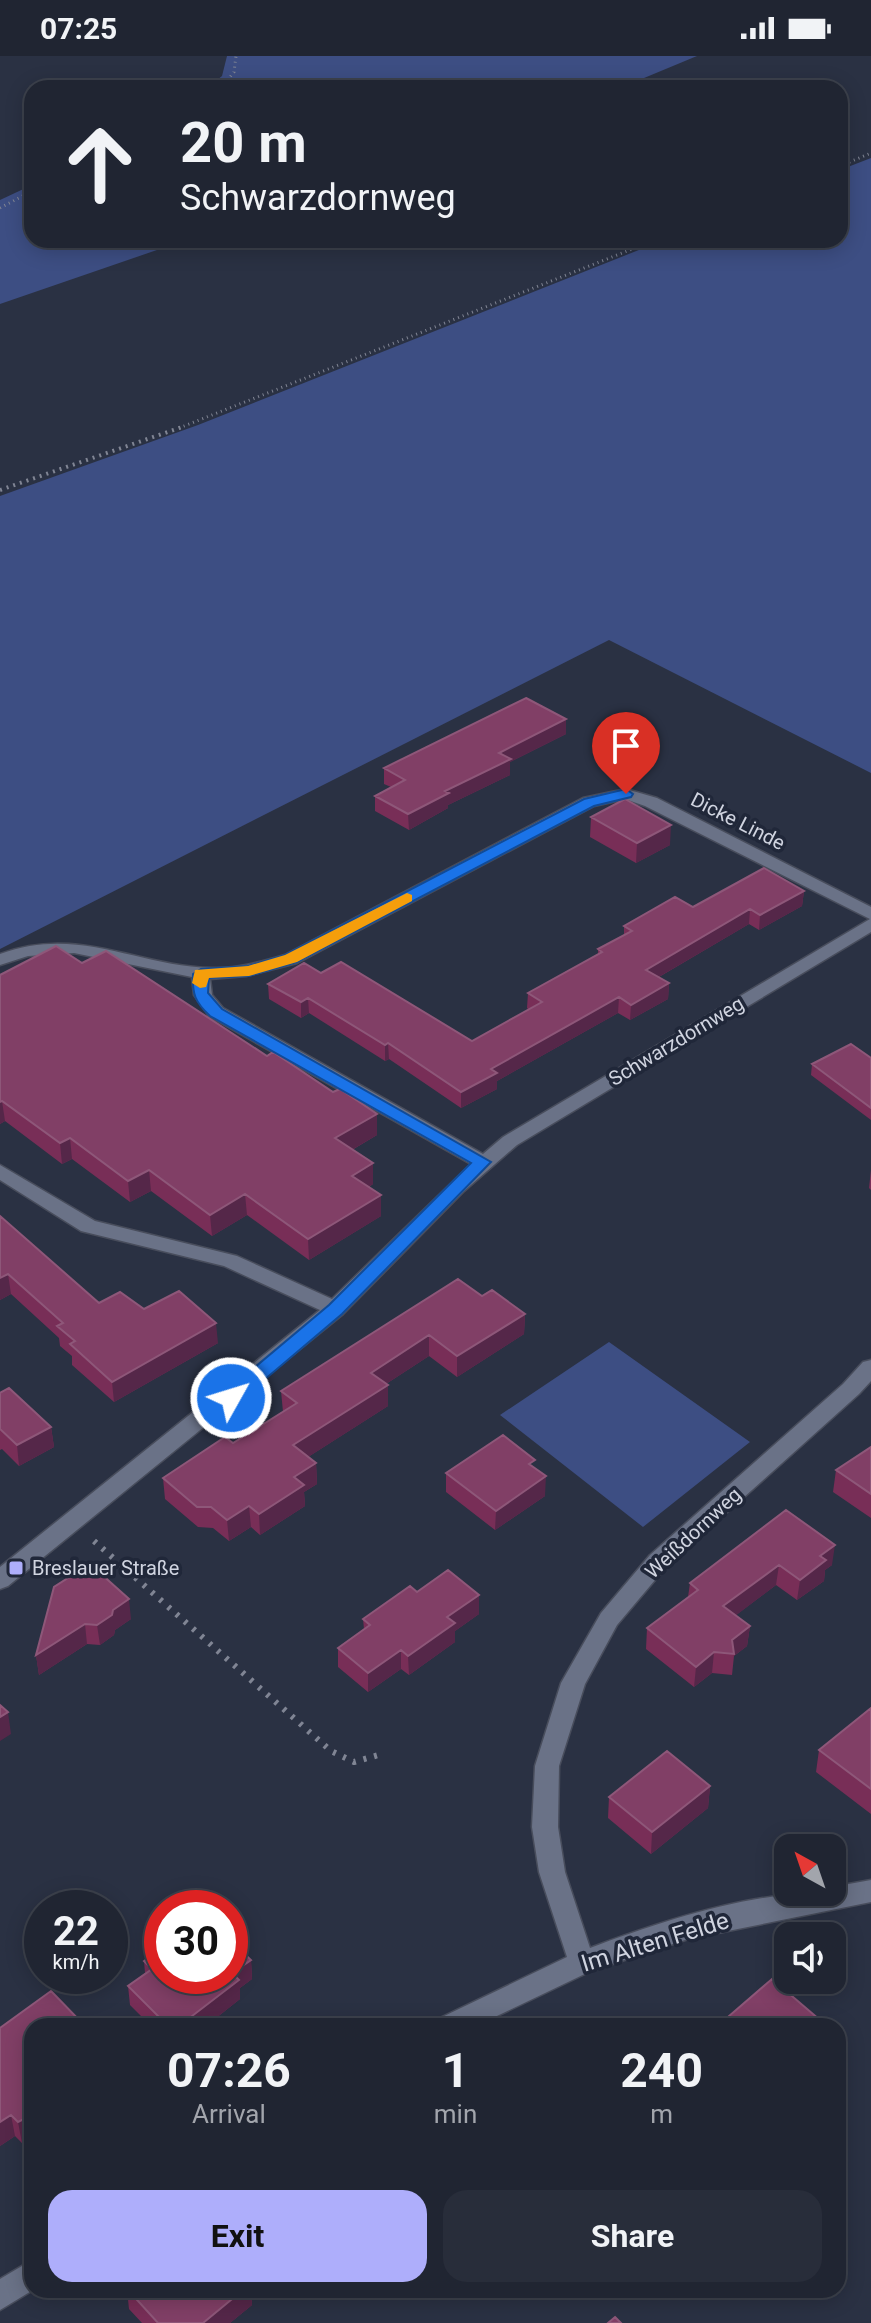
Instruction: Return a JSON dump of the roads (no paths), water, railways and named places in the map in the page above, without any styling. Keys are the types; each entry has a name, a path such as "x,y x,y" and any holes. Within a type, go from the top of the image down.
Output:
{"street":[{"name":"Dicke Linde","path":"0,960 35,948 62,946 201,974 249,971 291,959 589,802 626,794 651,802 871,914"},
{"name":"Schwarzdornweg","path":"336,1309 482,1162 510,1141 871,924"},
{"path":"201,974 200,993 216,1012 482,1162"},
{"path":"0,1171 88,1226 230,1261 336,1309 0,1580"},
{"name":"Weißdornweg","path":"582,1963 552,1872 545,1827 547,1766 573,1683 609,1619 658,1561 851,1389 871,1367"},
{"name":"Im Alten Felde","path":"467,2018 582,1963 688,1927 795,1903 871,1891"},
{"path":"0,2296 24,2280"}],"place":[{"name":"Breslauer Straße","path":"16,1568"}]}
